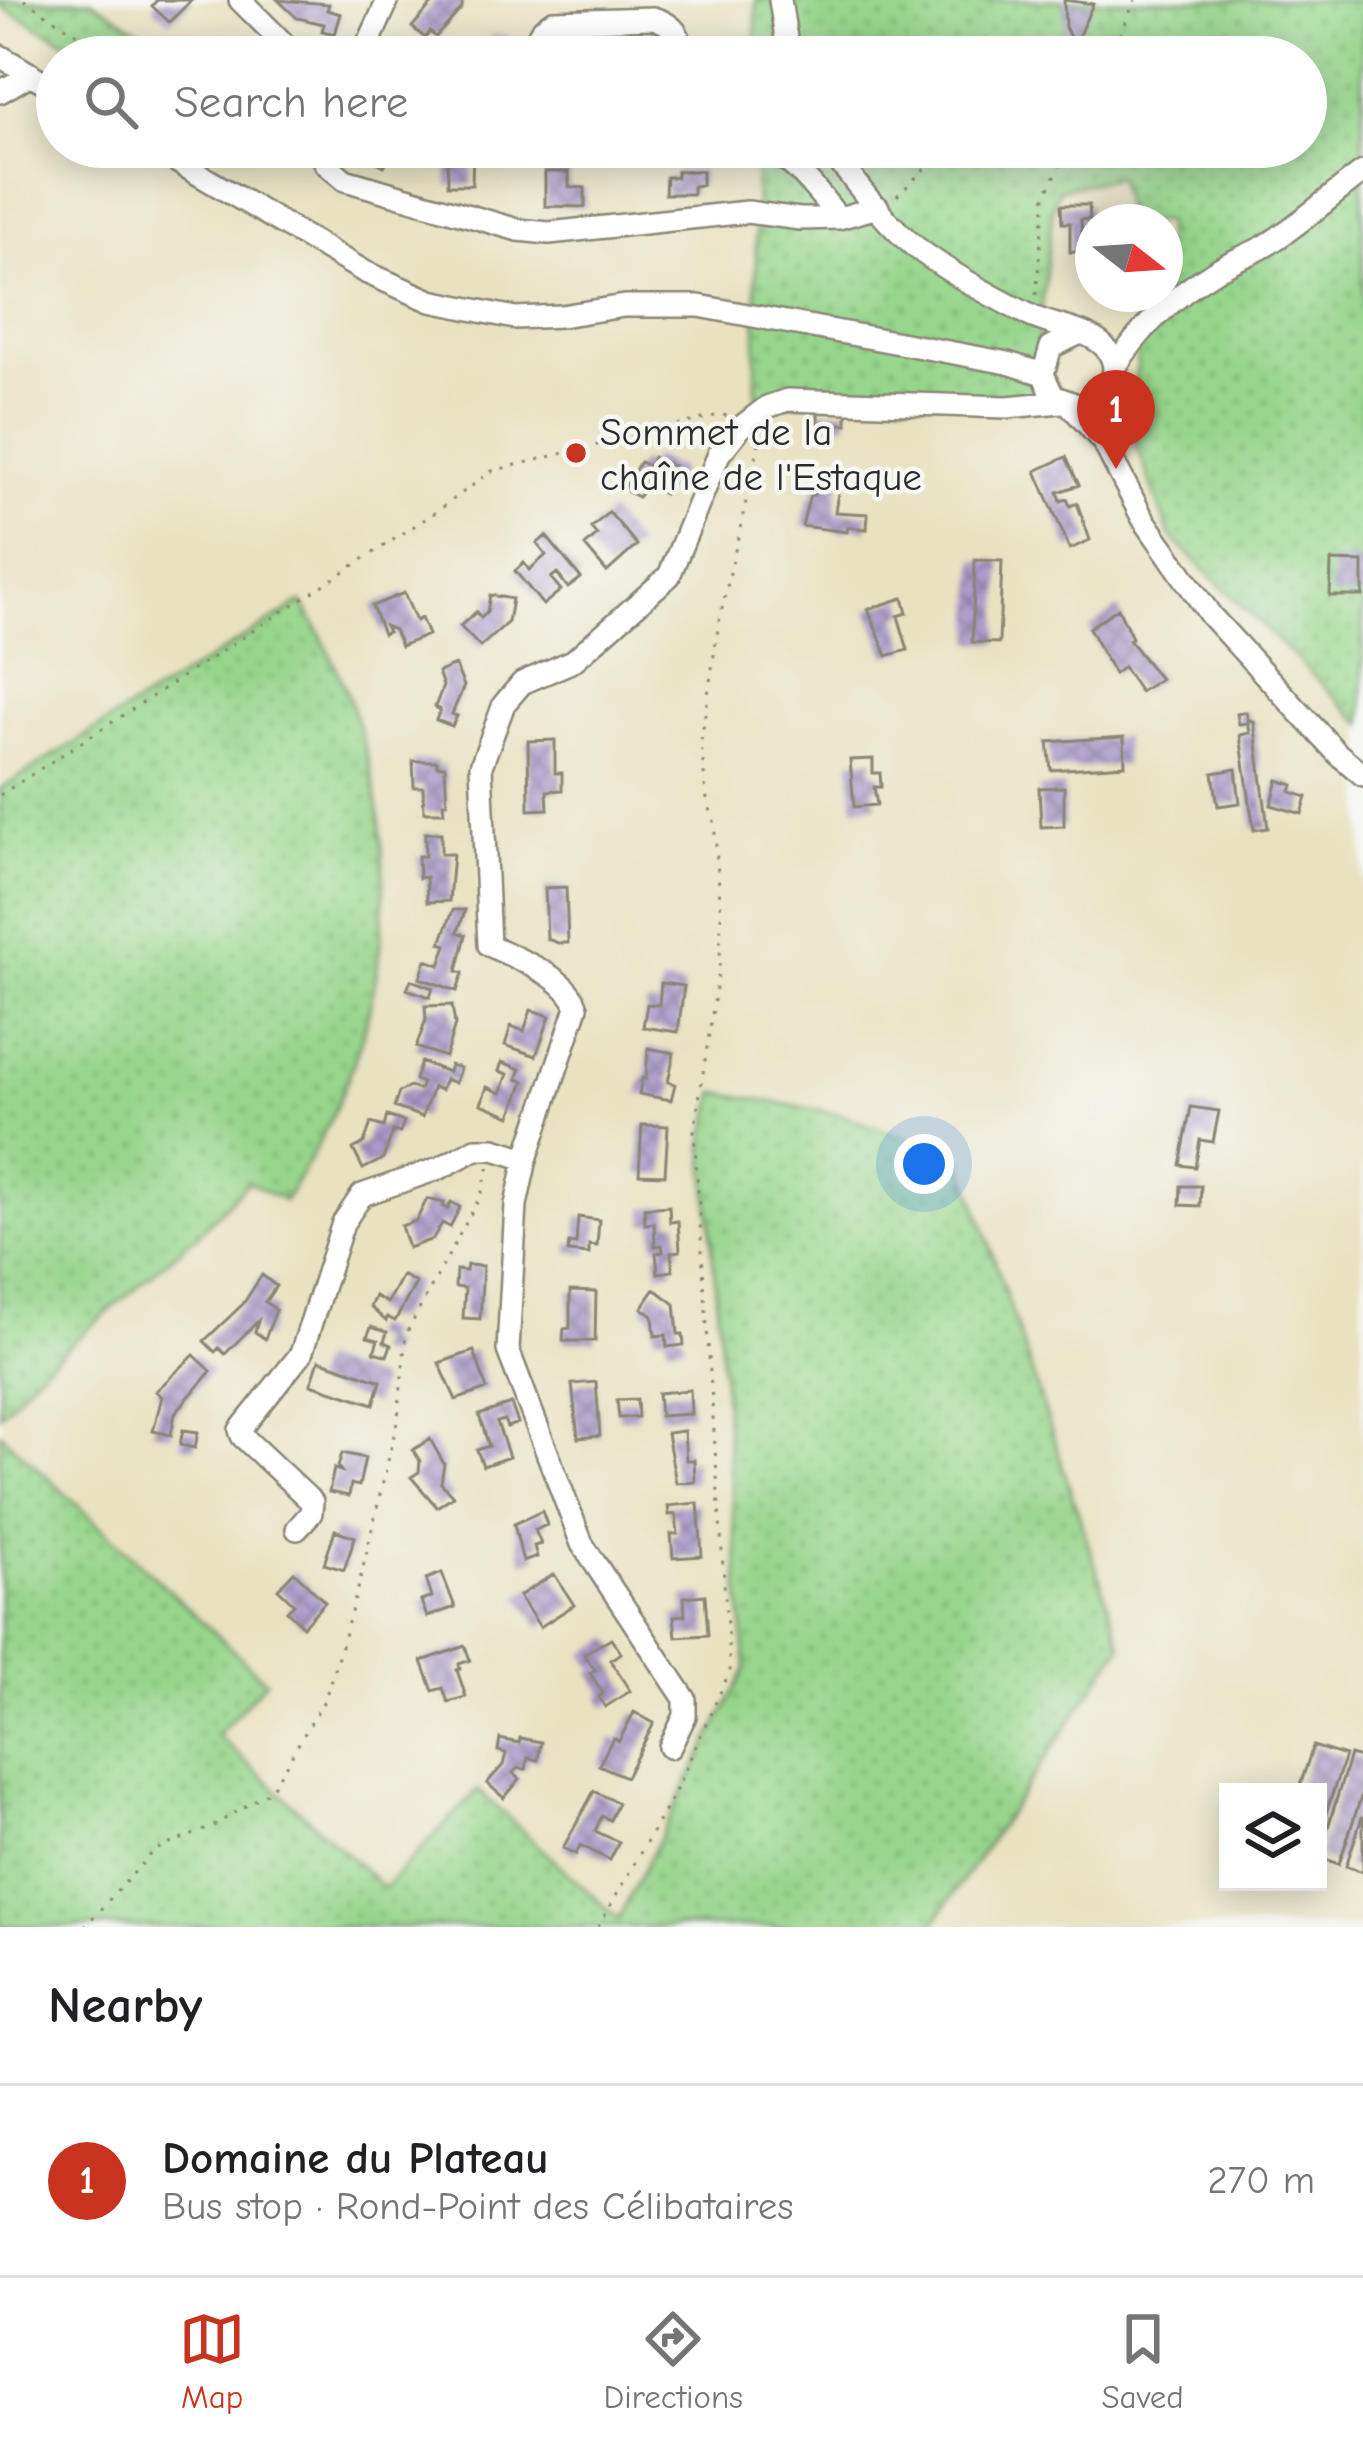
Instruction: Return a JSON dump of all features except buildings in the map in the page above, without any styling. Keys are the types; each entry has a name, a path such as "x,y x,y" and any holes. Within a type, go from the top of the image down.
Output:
{"street":[{"path":"240,0 276,36"},
{"path":"372,36 388,0"},
{"path":"780,0 786,36"},
{"path":"538,36 553,21 653,18 667,22 678,36"},
{"path":"0,56 36,77"},
{"path":"0,92 31,74"},
{"path":"188,168 365,272 431,302 515,317 561,316 624,306 699,306 1045,365"},
{"path":"331,168 345,180 518,230 549,233 747,212 800,219 839,218 879,209"},
{"path":"793,168 839,218"},
{"path":"845,168 911,243 1034,317 1105,347 1114,369"},
{"path":"1104,443 1107,391 1134,337 1215,271 1265,246 1363,172"},
{"path":"1034,317 1045,365 1065,404 1104,443 1142,517 1211,616 1363,775"},
{"path":"1025,406 1045,365 1068,336 1078,334"},
{"path":"1105,347 1134,337"},
{"path":"670,1747 686,1717 685,1699 582,1544 508,1350 516,1205 526,1159 577,1007 572,992 489,945 482,766 490,735 504,704 522,683 573,661 669,576 719,454 740,427 767,407 787,400 1090,404 1107,391"},
{"path":"297,1529 311,1513 312,1502 240,1430 301,1354 343,1223 362,1195 440,1168 476,1149 526,1159"}],"path":[{"path":"24,0 81,36"},
{"path":"1120,36 1135,0"},
{"path":"879,209 924,168"},
{"path":"1034,317 1045,196 1059,168"},
{"path":"598,1927 674,1794 730,1671 694,1132 720,962 722,913 714,820 706,796 700,741 719,622 767,407"},
{"path":"0,795 439,510 493,470 723,414 740,427"},
{"path":"84,1927 155,1850 212,1827 271,1790 325,1699 358,1589 398,1418 406,1334 481,1195 494,1149"}],"green space":[{"path":"0,0 92,0 148,36 55,36 0,6"},
{"path":"756,0 1363,0 1363,724 1170,536 1126,416 1137,368 1137,312 1183,312 1183,204 1123,204 1117,177 1059,189 1053,207 1032,399 756,402 756,168 1327,168 1327,36 756,36"},
{"path":"302,602 340,676 366,751 380,827 383,904 375,980 356,1056 325,1130 284,1201 248,1182 198,1234 36,1374 0,1415 0,789"},
{"path":"716,1092 836,1113 961,1158 1122,1646 931,1927 0,1927 0,1433 266,1681 217,1735 384,1888 478,1790 618,1919 746,1669 704,1146"}],"place":[{"name":"Sommet de la chaîne de l'Estaque","path":"576,453"},
{"name":"Domaine du Plateau","path":"1116,469"}]}
